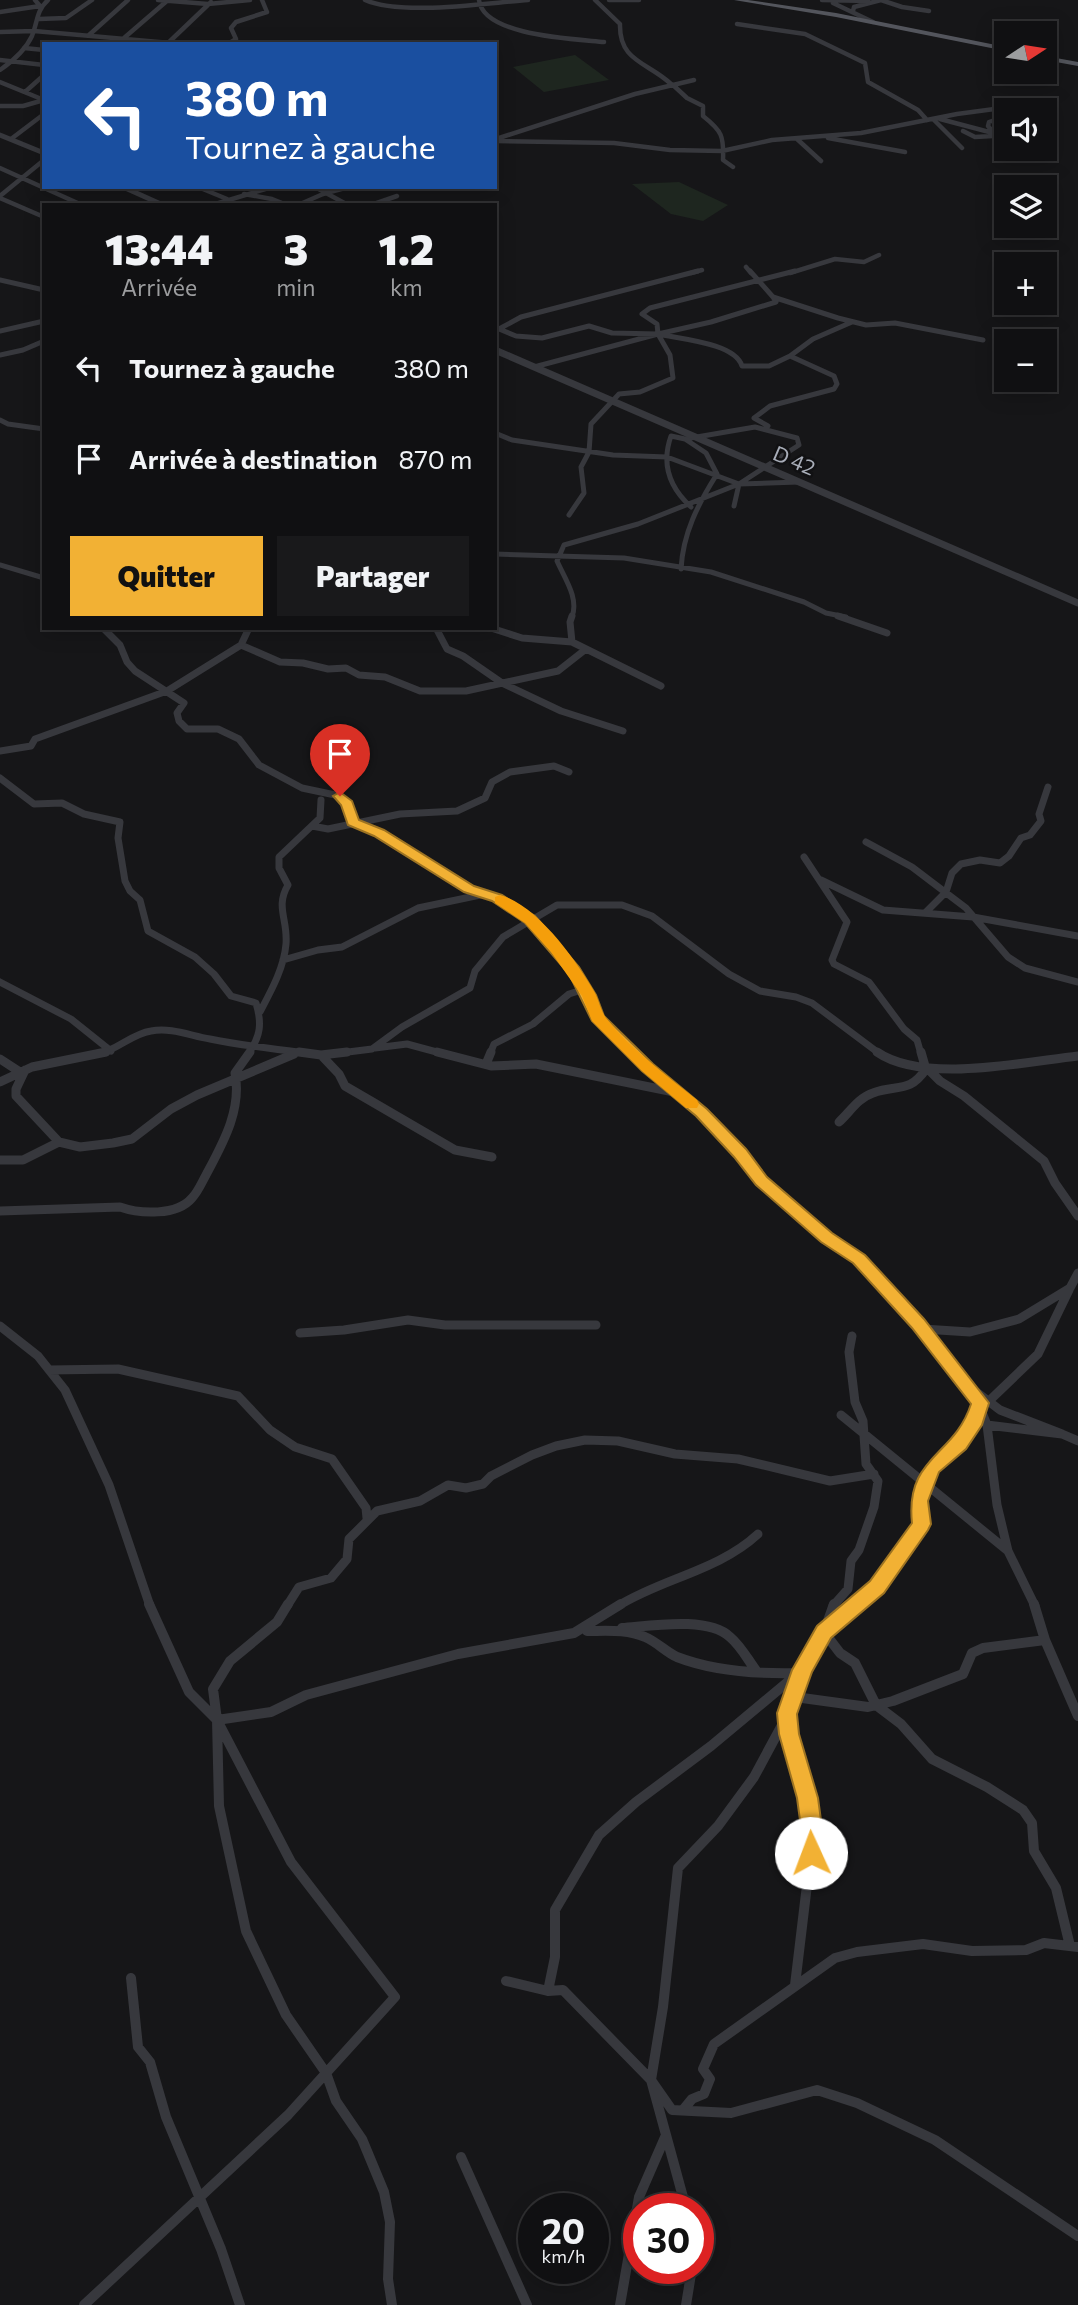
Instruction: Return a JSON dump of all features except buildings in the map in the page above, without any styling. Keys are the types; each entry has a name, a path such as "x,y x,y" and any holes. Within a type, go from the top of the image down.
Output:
{"main road":[{"path":"737,0 873,22 994,47"},
{"path":"1057,60 1078,64"}],"street":[{"path":"0,71 24,48 34,31 40,6 35,0"},
{"path":"0,12 40,6 48,0"},
{"path":"39,19 66,19 92,0"},
{"path":"89,35 128,0"},
{"path":"158,0 208,4 250,0"},
{"path":"124,38 168,0"},
{"path":"169,42 213,0"},
{"path":"231,42 236,39 231,28 236,22 267,12 267,6 262,0"},
{"path":"365,0 379,6 409,7 528,0"},
{"path":"595,0 620,24 617,33 621,48 687,98 703,106 703,116 715,125 724,139 726,144 722,151"},
{"path":"609,0 639,0"},
{"path":"821,0 836,3 873,22"},
{"path":"821,0 882,0 902,7 929,11"},
{"path":"853,11 854,8 882,0"},
{"path":"479,1 481,12 491,21 520,30 604,43"},
{"path":"737,24 786,30 828,43 848,57 865,64 867,82 918,110 927,120"},
{"path":"0,32 34,31 159,42"},
{"path":"24,48 42,50"},
{"path":"0,60 42,65"},
{"path":"25,92 42,77"},
{"path":"497,139 635,94 694,80"},
{"path":"0,82 42,99"},
{"path":"0,106 23,106 42,101"},
{"path":"497,140 608,143 722,151 763,141 850,134 993,110"},
{"path":"11,139 42,116"},
{"path":"935,118 962,148"},
{"path":"935,118 994,135"},
{"path":"994,120 988,123 994,135"},
{"path":"944,129 976,130"},
{"path":"963,131 975,137 994,135"},
{"path":"0,135 42,152"},
{"path":"819,136 905,152"},
{"path":"794,138 802,141 821,161"},
{"path":"722,151 725,156 723,160 733,167"},
{"path":"42,162 0,197 42,216"},
{"path":"0,169 42,187"},
{"path":"46,189 77,203"},
{"path":"128,189 160,203"},
{"path":"203,189 227,199"},
{"path":"217,203 262,189"},
{"path":"319,189 344,203"},
{"path":"303,203 341,189"},
{"path":"244,194 262,200 278,199 284,203"},
{"path":"377,203 397,196"},
{"path":"569,514 583,497 587,486 581,467 590,452 591,424 619,394 640,392 673,378 670,355 658,334 657,324 642,314 650,308 760,282 835,259 864,262 879,255"},
{"path":"534,367 711,322 776,302 746,267"},
{"path":"702,270 521,317 499,329 516,336 542,338 589,326 612,333 658,334 728,349 740,359 742,366 769,366 813,340 853,322"},
{"path":"0,280 14,280 27,287 42,290"},
{"path":"773,297 866,325 895,323 972,340 984,340"},
{"path":"0,331 42,321"},
{"path":"0,355 42,342"},
{"name":"D 42","path":"497,351 688,437 767,468 1078,603"},
{"path":"572,642 570,622 575,609 574,598 556,561 564,545 580,538 614,533 738,484 799,446 797,438 754,418 770,406 834,389 837,384 834,376 790,356"},
{"path":"0,420 8,424 42,429"},
{"path":"696,510 688,505 668,479 670,436 709,434 738,426 768,426"},
{"path":"497,434 512,440 590,452 667,457 738,484 799,482"},
{"path":"681,569 687,532 696,510 717,474 714,462 705,450 688,437"},
{"path":"734,506 738,484"},
{"path":"497,554 624,558 737,579 887,633"},
{"path":"0,565 42,577"},
{"path":"105,630 120,645 127,662 135,671 184,704 177,713 181,725 190,731 218,729 239,739 259,765 302,788 340,796 347,803 353,822 379,833 469,889 497,898 530,919 568,963 585,989 598,1018 701,1112 740,1153 761,1181 827,1238 859,1259 923,1329 965,1384 985,1402 1000,1410 1078,1441"},
{"path":"0,751 31,746 35,739 72,724 167,691 241,645 248,630"},
{"path":"437,630 447,649 463,654 486,674 503,684 542,704 623,732"},
{"path":"497,630 522,638 572,642 661,686"},
{"path":"241,645 280,662 303,663 328,669 346,668 359,675 385,677 421,691 466,691 558,671 586,649"},
{"path":"312,826 328,829 400,814 457,811 485,798 492,782 510,772 554,765 569,772"},
{"path":"0,778 34,804 62,803 84,814 120,822 118,838 125,881 130,891 140,900 148,931 202,960 218,976 231,996 256,1003 262,1019 256,1047 235,1073 239,1098 235,1117 192,1199 181,1207 132,1212 120,1207 0,1211"},
{"path":"926,912 946,892 952,873 961,864 980,860 1000,863 1009,856 1020,838 1030,835 1041,821 1039,814 1048,788"},
{"path":"260,1012 287,945 287,923 280,898 288,885 278,870 278,858 286,844 303,836 320,818 321,800"},
{"path":"866,842 912,867 966,908 1008,957 1025,968 1078,982"},
{"path":"804,857 847,922 832,961 834,964 869,982 904,1028 917,1040 926,1068 1044,1161 1055,1183 1078,1216"},
{"path":"821,880 883,910 973,917 1078,936"},
{"path":"283,960 318,950 342,947 418,908 486,894"},
{"path":"372,1049 402,1027 470,988 475,971 503,937 557,905 570,903 622,905 652,916 699,948 712,962 760,991 796,997 812,1003 830,1019 886,1058 926,1068 963,1068 1078,1056"},
{"path":"0,982 71,1019 111,1051"},
{"path":"486,1064 494,1044 533,1024 569,994 585,989"},
{"path":"0,1082 23,1071 111,1051 134,1035 154,1031 189,1033 256,1047 321,1055 407,1044 486,1064 536,1063 678,1093"},
{"path":"23,1071 16,1096 59,1142 80,1147 132,1139 172,1109 297,1053"},
{"path":"321,1055 339,1074 345,1086 455,1150 492,1157"},
{"path":"0,1059 23,1071"},
{"path":"839,1122 863,1098 911,1087 921,1078 926,1068"},
{"path":"0,1160 23,1160 59,1142"},
{"path":"824,1632 877,1587 921,1524 919,1501 932,1468 959,1444 985,1402 1038,1354 1057,1310 1078,1273"},
{"path":"923,1329 970,1332 990,1329 1019,1319 1070,1288"},
{"path":"300,1333 344,1330 408,1320 445,1325 596,1325"},
{"path":"0,1326 38,1356 65,1390 109,1485 143,1591 189,1692 217,1720 290,1862 395,1997 288,2115 84,2305"},
{"path":"682,2193 651,2080 663,2007 678,1868 702,1845 735,1803 764,1758 795,1697 801,1672 824,1632 834,1603 848,1588 851,1562 859,1550 874,1507 878,1481 866,1464 863,1421 855,1402 851,1376 849,1352 852,1336"},
{"path":"49,1370 118,1369 238,1396 270,1430 295,1447 332,1459 366,1508 367,1518"},
{"path":"985,1402 998,1505 1008,1551 1032,1597 1045,1640 1078,1716"},
{"path":"841,1415 1008,1551"},
{"path":"987,1425 1062,1434"},
{"path":"391,2305 388,2279 390,2222 384,2192 362,2139 336,2101 326,2073 286,2015 246,1931 219,1806 217,1720 213,1689 230,1661 277,1622 299,1587 331,1578 347,1559 349,1539 367,1518 377,1511 420,1501 447,1485 466,1488 483,1484 491,1476 556,1446 585,1440 618,1441 675,1454 738,1458 830,1481 874,1474"},
{"path":"217,1720 271,1712 306,1695 458,1654 592,1627 633,1597 680,1575 708,1566 748,1545 758,1534"},
{"path":"580,1631 671,1625 719,1629 729,1635 757,1672"},
{"path":"605,1630 645,1637 676,1656 699,1665 757,1672 801,1672"},
{"path":"683,2110 692,2099 704,2094 710,2080 704,2069 706,2058 714,2044 835,1958 857,1952 923,1944 972,1951 1026,1950 1044,1942 1074,1947 1056,1888 1034,1851 1032,1823 1023,1810 987,1787 932,1759 901,1724 876,1706 855,1663 840,1653 824,1632"},
{"path":"795,1697 876,1706 963,1674 972,1653 983,1648 1045,1640"},
{"path":"548,1991 555,1957 555,1910 599,1835 636,1802 711,1746 801,1672"},
{"path":"787,1713 789,1734 808,1798 813,1835 795,1986"},
{"path":"131,1978 138,2047 150,2062 166,2117 200,2197 240,2305"},
{"path":"506,1981 548,1991 564,1990 651,2080 672,2110 731,2113 817,2090 857,2103 936,2140 1078,2236"},
{"path":"620,2305 639,2197 666,2135"},
{"path":"461,2157 527,2305"},
{"path":"687,2305 690,2284"}],"shaded area":[{"path":"575,55 609,80 544,92 513,67"},
{"path":"679,182 728,205 703,221 671,214 632,184"}],"slow traffic":[{"path":"500,900 530,919 556,948 589,995 598,1018 648,1068 691,1104"}],"route":[{"path":"340,796 347,803 353,822 379,833 469,889 497,898 530,919 574,971 589,995 598,1018 648,1068 701,1112 740,1153 761,1181 827,1238 859,1259 918,1323 980,1403 973,1425 959,1444 932,1468 919,1501 921,1524 877,1587 824,1632 802,1670 795,1697 787,1713 789,1734 808,1798 813,1835 811,1853"}]}
